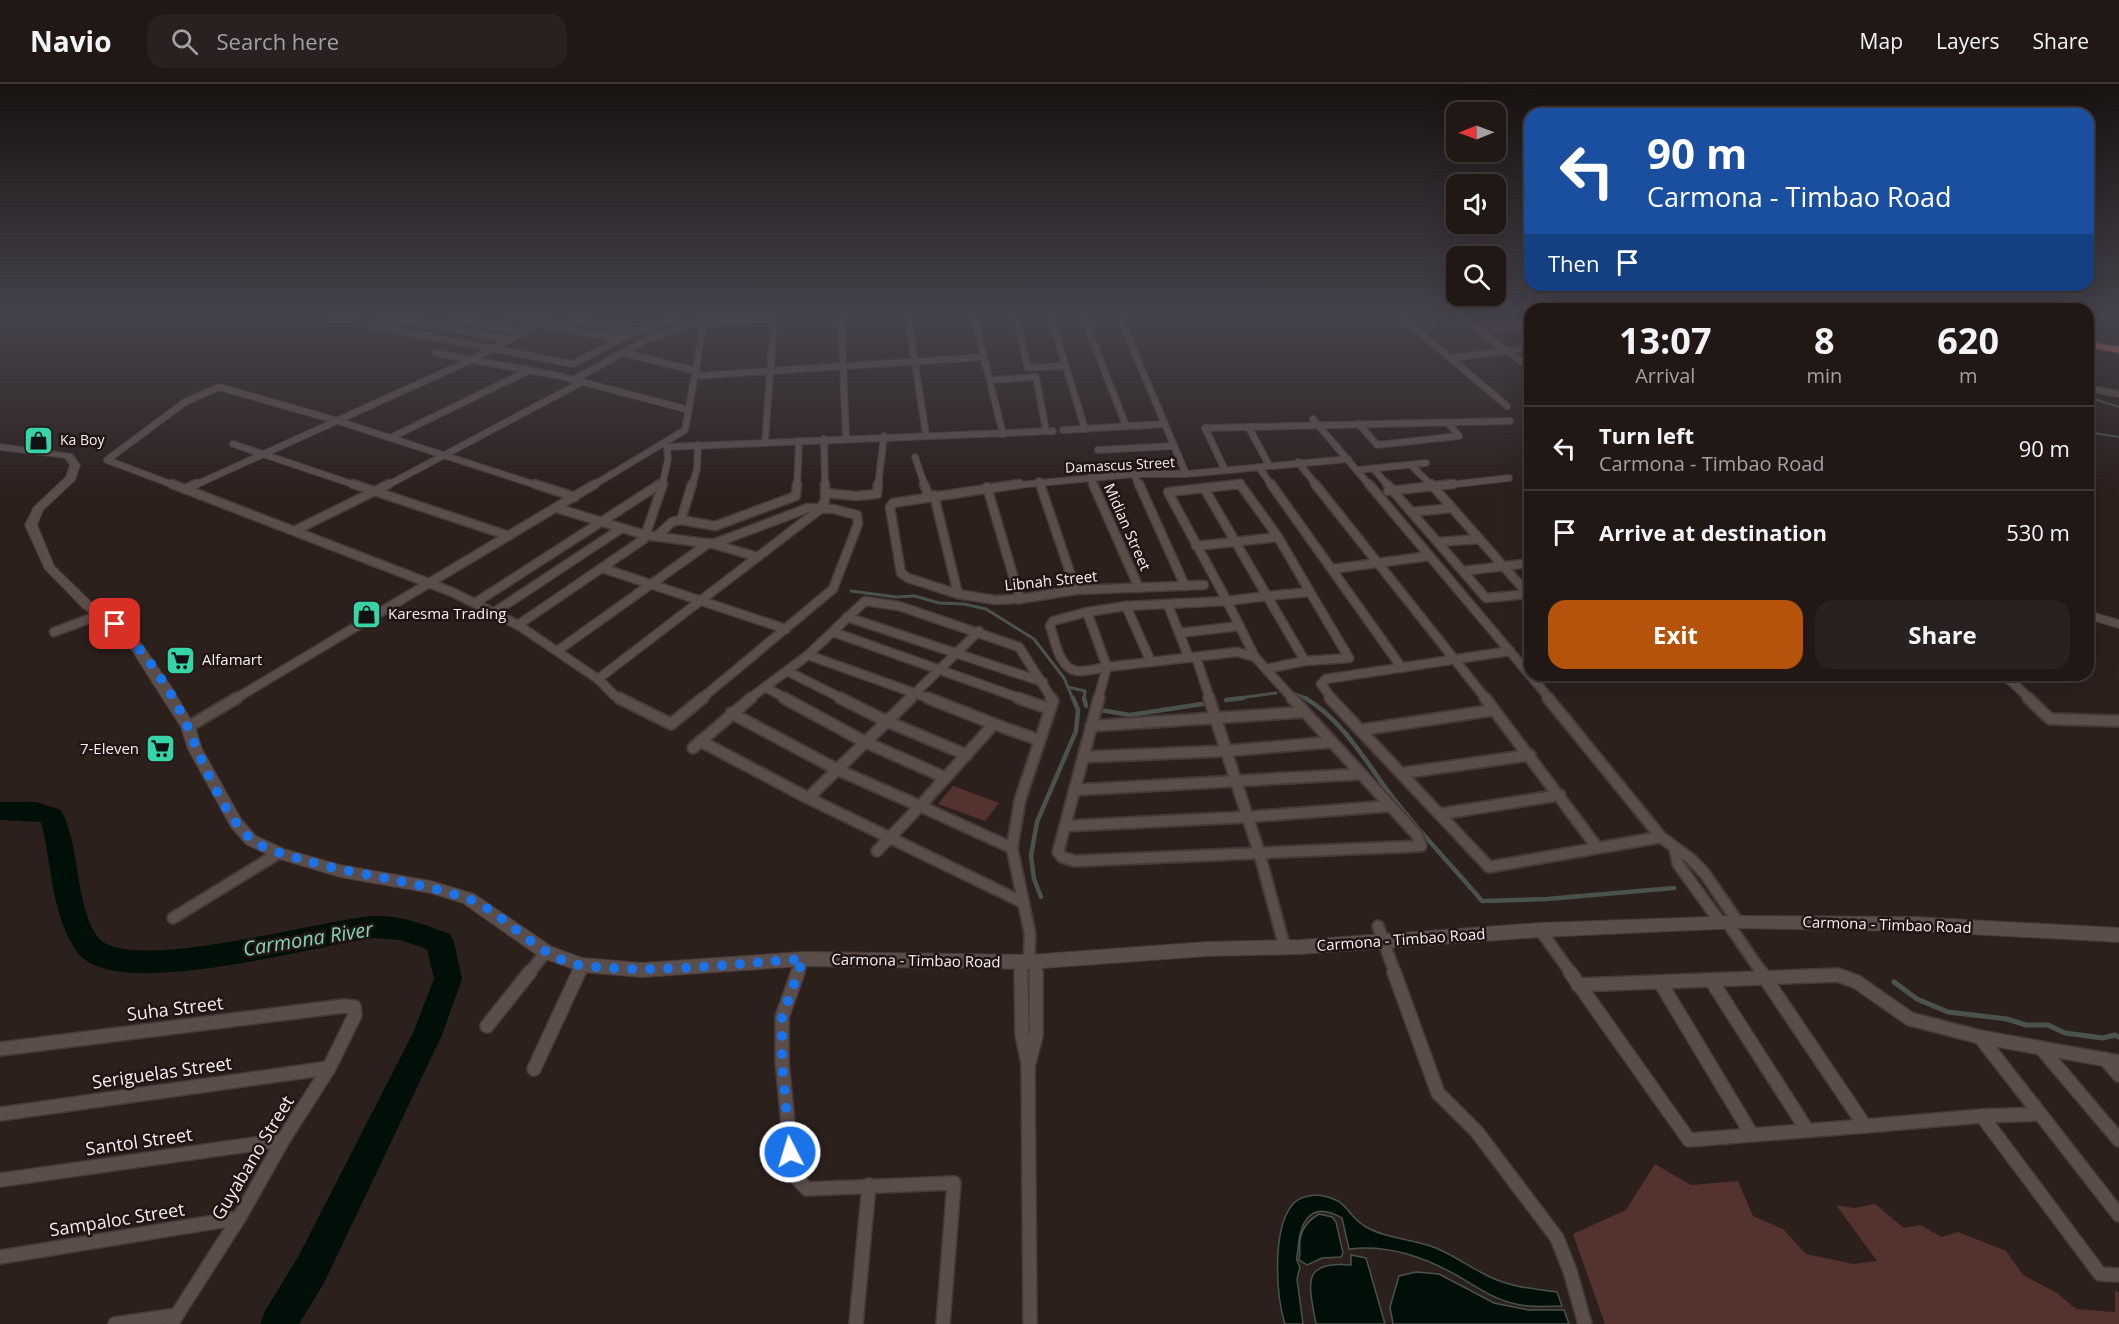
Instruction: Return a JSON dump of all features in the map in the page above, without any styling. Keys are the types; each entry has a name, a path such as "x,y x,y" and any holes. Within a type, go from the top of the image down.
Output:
{"main road":[{"path":"2094,389 2119,394"},
{"name":"Carmona - Timbao Road","path":"0,447 59,453 68,456 75,465 71,478 38,509 31,525 50,567 87,605 128,635 165,688 188,727 195,749 236,823 251,840 279,853 340,871 431,887 468,898 546,952 582,965 642,970 803,959 1029,962 1207,950 1285,948 1381,933 1540,930 1728,922 1914,924 2119,935"},
{"path":"2094,617 2119,624"}],"street":[{"path":"185,489 436,376"},
{"path":"390,438 518,376"},
{"path":"555,376 689,410"},
{"path":"573,380 581,376"},
{"path":"188,727 428,583 665,445 685,429 696,376"},
{"path":"765,443 770,376"},
{"path":"843,376 846,438"},
{"path":"916,376 926,435"},
{"path":"989,376 1003,434"},
{"path":"1067,376 1085,429"},
{"path":"1107,376 1126,426"},
{"path":"1145,376 1186,474"},
{"path":"1472,376 1507,406"},
{"path":"665,445 698,446 884,436 1050,431 1036,377 990,380"},
{"path":"296,530 375,492 582,382"},
{"path":"557,651 711,544 808,508 821,507 857,515 858,524 833,589 671,724 614,694 597,679 518,625 475,603 296,530 107,460 185,402 219,387 338,421 575,497"},
{"path":"1225,470 1205,428 1249,428 1314,422 1359,424 1510,421"},
{"path":"1314,422 1377,492 1524,668"},
{"path":"1359,424 1377,445 1459,436 1448,423"},
{"path":"1063,430 1165,424"},
{"path":"1249,428 1269,465"},
{"path":"825,493 856,496 877,494 884,436"},
{"path":"597,679 821,507 825,493 824,439"},
{"path":"658,535 672,522 681,520 715,526 796,496 799,441"},
{"path":"232,444 509,536"},
{"path":"518,625 644,539 663,483 668,459 665,445"},
{"path":"681,520 697,469 698,446"},
{"path":"1098,450 1174,446"},
{"path":"915,457 932,496 958,594"},
{"name":"Damascus Street","path":"892,505 987,487 1039,481 1134,474 1186,474 1348,459"},
{"path":"1298,462 1530,755 1597,847"},
{"path":"1358,470 1426,463"},
{"path":"1411,465 1432,485 1524,590"},
{"path":"1259,467 1402,668"},
{"path":"1373,468 1486,598 1524,594"},
{"path":"1134,474 1185,586"},
{"name":"Midian Street","path":"1090,477 1139,588"},
{"path":"1377,492 1509,478"},
{"path":"1039,481 1076,590"},
{"path":"475,603 663,483"},
{"path":"1087,612 1107,667 1058,852 1062,857 1075,861 1421,846 1417,835 1255,657 1168,492 1240,484 1278,537 1349,658 1305,661 1266,669"},
{"path":"987,487 1020,599"},
{"path":"1204,488 1233,542 1305,661"},
{"name":"Libnah Street","path":"892,505 901,573 908,578 958,594 995,600 1020,599 1076,590 1204,585"},
{"path":"556,508 645,535 711,544 758,557"},
{"path":"1412,512 1452,508"},
{"path":"493,613 622,528"},
{"path":"1196,546 1278,537"},
{"path":"1438,542 1479,539"},
{"path":"1332,569 1430,556"},
{"path":"1463,571 1524,564"},
{"path":"602,568 786,629"},
{"path":"1255,657 1237,652 1078,671 1071,669 1063,660 1050,626 1053,621 1087,612 1126,606 1227,601 1310,592"},
{"path":"1024,903 697,745 731,713 808,655 865,601 899,606 979,631 1019,647 1053,701 1020,800 1012,848 1024,903 1030,934 1022,1034 1028,1064 1030,1324"},
{"path":"1168,605 1179,633 1193,657 1214,718 1259,852 1285,948"},
{"path":"1126,606 1151,662"},
{"path":"54,632 102,614"},
{"path":"847,617 1042,682"},
{"path":"1179,633 1240,626"},
{"path":"808,798 979,631"},
{"path":"833,632 1050,709"},
{"path":"1510,651 1326,679 1321,684 1323,690 1489,867 1661,837"},
{"path":"808,655 1039,740"},
{"path":"787,671 886,721 967,755"},
{"path":"1534,681 1661,837 1691,860 1707,878 1728,922 1864,1126"},
{"path":"2012,681 2050,719 2119,721"},
{"path":"765,687 865,741 946,778"},
{"path":"1361,730 1494,710"},
{"path":"1091,726 1305,712"},
{"path":"731,713 838,770 1012,848"},
{"path":"877,851 994,724"},
{"path":"1083,756 1225,751 1332,742"},
{"path":"1403,773 1530,755"},
{"path":"1074,790 1361,774"},
{"path":"1440,814 1560,795"},
{"path":"1065,825 1246,817 1390,806"},
{"path":"1675,850 1678,864 1728,922"},
{"path":"174,918 279,853"},
{"path":"1540,930 1689,1140 1982,1116 2038,1114"},
{"path":"1381,933 1438,1093 1477,1132 1557,1238 1570,1271 1585,1324"},
{"path":"487,1026 546,952"},
{"path":"803,959 782,1017 782,1062 792,1174 807,1189 954,1183 943,1324"},
{"path":"534,1069 582,965"},
{"path":"1578,985 1838,975 1857,982 1911,1019 1980,1037 2119,1062"},
{"path":"1711,980 1808,1130"},
{"path":"1660,982 1752,1135"},
{"name":"Suha Street","path":"0,1049 344,1006 354,1007"},
{"name":"Guyabano Street","path":"174,1320 239,1218 283,1140 329,1068 355,1015 354,1007"},
{"path":"1980,1037 2119,1215"},
{"path":"2042,1049 2119,1140"},
{"path":"2105,1059 2119,1075"},
{"name":"Seriguelas Street","path":"0,1114 329,1068"},
{"path":"1982,1116 2100,1274 2119,1275"},
{"name":"Santol Street","path":"0,1180 283,1140"},
{"path":"856,1324 869,1185"},
{"name":"Sampaloc Street","path":"0,1257 239,1218"},
{"path":"115,1324 174,1320"}],"shaded area":[{"path":"953,786 999,803 985,821 938,804"},
{"path":"1655,1164 1691,1185 1738,1181 1753,1216 1783,1229 1806,1254 1853,1264 1877,1261 1836,1205 1854,1208 1875,1204 1904,1228 1920,1225 1942,1237 1958,1232 2006,1251 2023,1275 2057,1293 2076,1309 2115,1312 2115,1291 2119,1292 2119,1324 1605,1324 1573,1234 1626,1210"},
{"path":"1317,1195 1341,1203 1359,1222 1374,1231 1436,1248 1506,1283 1557,1292 1562,1306 1527,1306 1508,1302 1486,1293 1445,1269 1392,1250 1349,1249 1342,1218 1322,1211 1309,1216 1299,1239 1297,1262 1300,1267 1297,1279 1303,1324 1285,1324 1278,1281 1281,1230 1294,1202 1303,1197"},
{"path":"1319,1214 1332,1217 1336,1222 1343,1253 1341,1257 1322,1258 1307,1265 1299,1260 1301,1237 1306,1225"},
{"path":"1351,1255 1366,1258 1385,1324 1316,1324 1311,1298 1312,1278 1316,1271 1323,1267 1335,1264 1351,1265"},
{"path":"1416,1272 1439,1274 1494,1303 1528,1310 1564,1310 1569,1324 1393,1324 1390,1307 1399,1276"}],"waterway":[{"path":"2094,399 2119,407"},
{"path":"2094,433 2119,437"},
{"path":"851,591 896,597 915,596 939,603 964,604 986,609 1034,639 1064,678 1073,699"},
{"path":"1068,687 1085,691 1084,698"},
{"path":"1290,692 1308,699"},
{"path":"1232,699 1276,693"},
{"path":"1041,897 1034,879 1031,856 1037,822 1076,731 1078,710 1073,698"},
{"path":"1084,698 1086,706"},
{"path":"1226,700 1243,698"},
{"path":"1305,698 1318,706 1340,727 1398,804 1482,901 1547,899 1674,888"},
{"path":"1100,710 1130,715 1202,704"},
{"name":"Carmona River","path":"0,811 36,811 52,816 79,929 86,944 95,953 118,961 150,963 188,960 346,930 374,927 408,931 440,942 448,979 427,1035 311,1270 278,1324"},
{"path":"1894,982 1917,999 1948,1012 2007,1019 2026,1025 2048,1025 2065,1033 2103,1038 2115,1035 2119,1037"}],"place":[{"name":"Ka Boy","path":"39,440"},
{"name":"Karesma Trading","path":"367,614"},
{"name":"Alfamart","path":"181,660"},
{"name":"7-Eleven","path":"160,749"}],"route":[{"path":"115,624 128,635 165,688 188,727 195,749 236,823 251,840 279,853 340,871 431,887 468,898 546,952 582,965 642,970 803,959 782,1017 782,1062 790,1152"}]}
